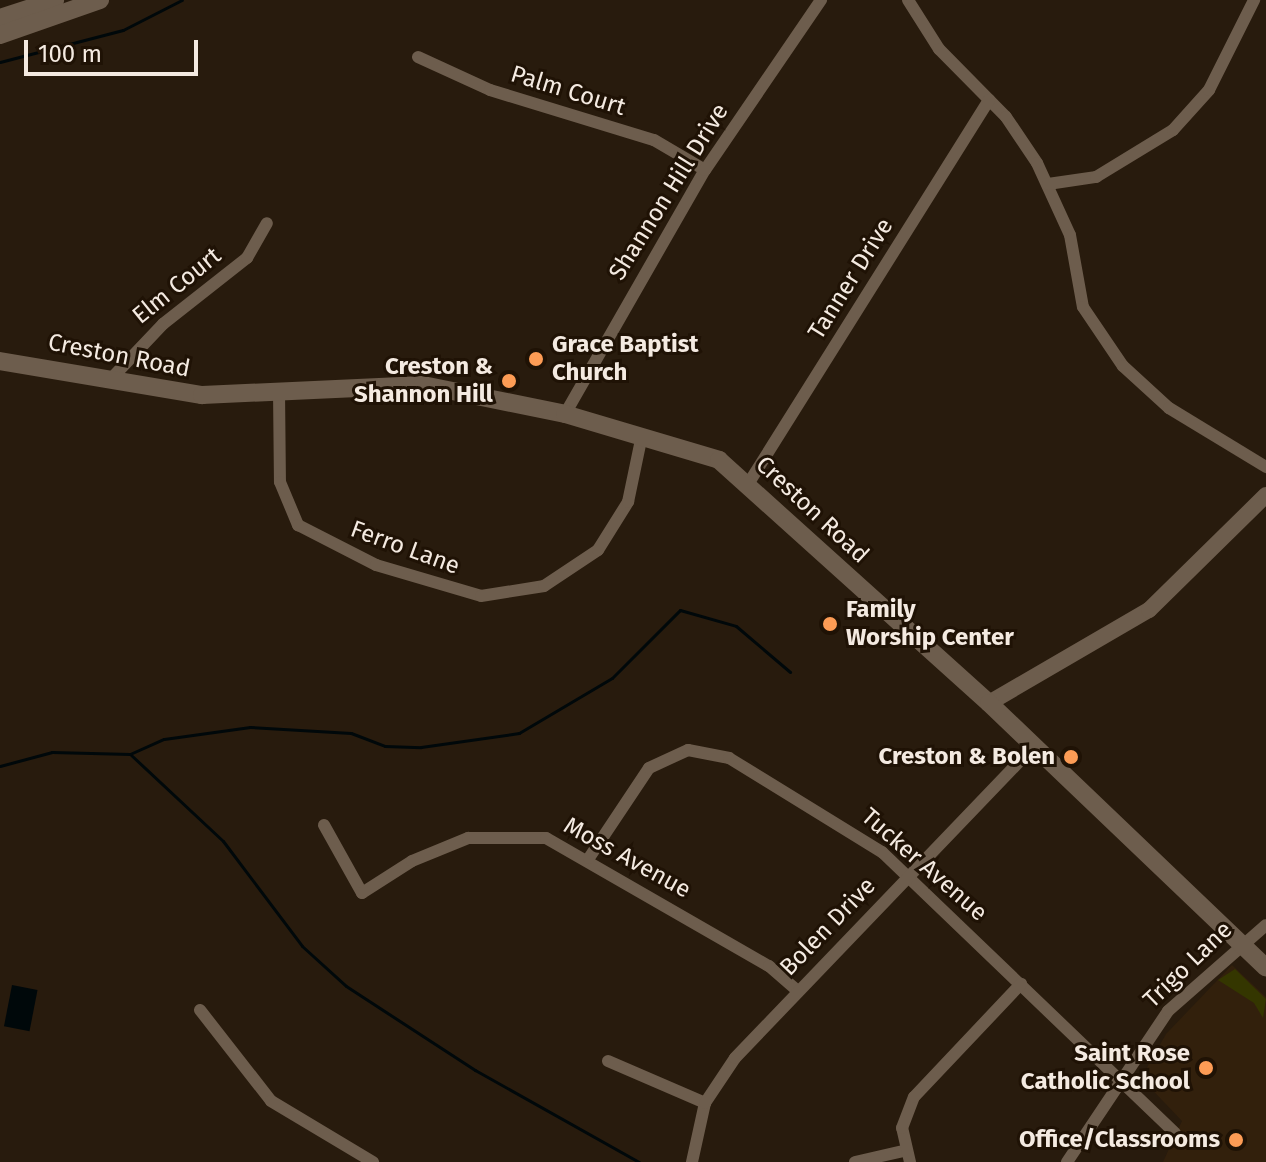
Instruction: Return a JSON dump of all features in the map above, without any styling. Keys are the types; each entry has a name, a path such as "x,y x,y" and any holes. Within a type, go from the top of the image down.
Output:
{"main road":[{"path":"0,18 55,0"},
{"path":"0,35 100,0"},
{"name":"Creston Road","path":"0,361 202,395 423,385 565,414 719,460 750,481 989,703 1266,968"}],"street":[{"name":"Shannon Hill Drive","path":"565,414 705,170 821,0"},
{"path":"908,0 939,49 989,100 1048,184 1070,235 1083,307 1123,366 1169,408 1266,467"},
{"path":"1048,184 1096,177 1173,130 1209,90 1254,0"},
{"name":"Palm Court","path":"418,57 490,90 654,140 705,170"},
{"name":"Tanner Drive","path":"750,481 989,100"},
{"name":"Elm Court","path":"109,381 163,324 247,258 267,223"},
{"name":"Ferro Lane","path":"279,391 282,497 298,525 376,565 481,596 544,586 598,550 628,502 642,435"},
{"path":"989,703 1149,610 1266,495"},
{"name":"Bolen Drive","path":"692,1162 705,1103 797,990 1034,746"},
{"name":"Tucker Avenue","path":"589,858 649,768 668,756 707,751 856,830 909,877 1175,1133"},
{"name":"Moss Avenue","path":"324,825 362,893 412,861 487,835 546,838 589,858 797,990"},
{"name":"Trigo Lane","path":"1067,1162 1123,1082 1160,1020 1238,943 1266,925"},
{"path":"855,1162 906,1156 914,1097 1021,984"},
{"path":"200,1010 271,1101 373,1162"},
{"path":"608,1061 705,1103"}],"shaded area":[{"name":"Saint Rose Catholic School","path":"1232,965 1266,997 1266,1162 1163,1162 1182,1121 1141,1078 1166,1034"},
{"path":"1235,969 1266,999 1263,1018 1254,1003 1218,980"},
{"path":"12,985 38,990 30,1031 4,1026"}],"waterway":[{"path":"0,62 123,30 182,0"},
{"path":"0,766 52,752 130,754 164,739 250,727 351,733 385,746 421,747 519,733 612,678 680,610 736,626 790,672"},
{"path":"130,754 223,841 302,946 346,986 475,1070 639,1162"}],"place":[{"name":"Grace Baptist Church","path":"536,359"},
{"name":"Creston & Shannon Hill","path":"509,381"},
{"name":"Family Worship Center","path":"830,624"},
{"name":"Creston & Bolen","path":"1071,757"},
{"name":"Saint Rose Catholic School","path":"1206,1068"},
{"name":"Office/Classrooms","path":"1236,1140"}]}
